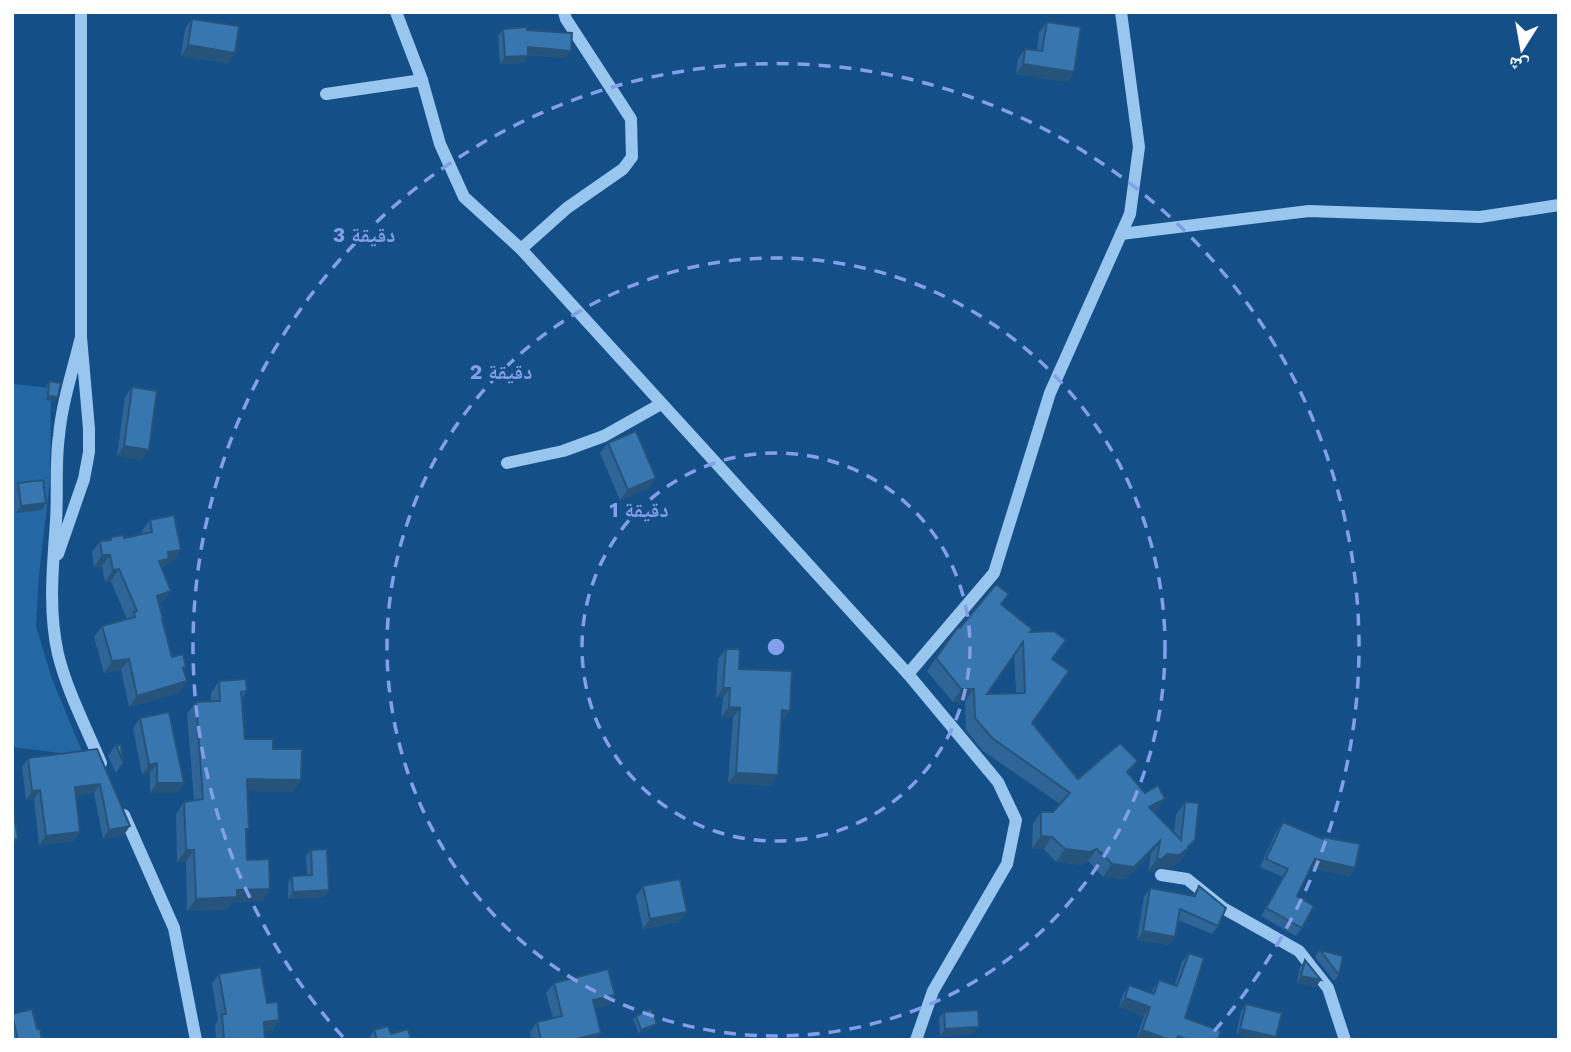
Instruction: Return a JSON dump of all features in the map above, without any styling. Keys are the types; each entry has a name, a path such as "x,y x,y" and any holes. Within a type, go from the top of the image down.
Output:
{"street":[{"path":"52,571 84,479 89,452 81,337 81,12"},
{"path":"396,12 422,80 440,144 464,197 521,249 908,674 998,782 1016,820 1007,864 933,991 916,1040"},
{"path":"521,249 567,208 623,169 632,157 631,119 564,12"},
{"path":"908,674 994,573 1051,393 1130,214 1139,147 1121,12"},
{"path":"326,94 422,80"},
{"path":"1121,234 1309,211 1480,217 1559,205"},
{"path":"81,337 62,409 58,438 52,617 62,671 109,780"},
{"path":"507,463 563,452 604,436 661,404"},
{"path":"120,805 174,928 195,1040"},
{"path":"1161,875 1187,879 1223,908 1299,951 1328,988 1345,1040"}],"shaded area":[{"path":"12,384 51,388 50,481 36,626 52,679 84,756 12,747"}],"building":[{"path":"192,19 239,26 235,53 188,45"},
{"path":"1047,22 1081,27 1074,72 1023,64 1025,49 1042,51"},
{"path":"527,27 527,30 572,33 571,51 528,47 528,56 505,57 503,29"},
{"path":"49,381 61,383 58,397 48,396"},
{"path":"132,387 157,391 149,450 124,446"},
{"path":"636,431 656,478 628,490 608,443"},
{"path":"43,480 46,503 21,506 18,483"},
{"path":"174,515 181,550 168,552 169,559 159,561 171,591 157,596 172,657 183,654 187,681 137,696 129,659 112,661 102,626 135,617 134,612 137,611 119,569 113,570 110,555 102,555 100,541 152,532 150,520"},
{"path":"996,584 1009,594 1001,604 1032,629 1030,632 1054,631 1066,640 1052,659 1069,671 1032,723 1078,779 1120,743 1138,761 1127,772 1145,793 1158,785 1165,799 1149,807 1181,840 1185,802 1199,803 1195,840 1189,848 1179,855 1167,854 1162,859 1157,859 1160,841 1134,867 1112,864 1097,849 1090,852 1065,849 1052,837 1041,836 1041,812 1053,812 1070,793 992,738 975,718 974,689 961,689 936,658 958,627 960,628","holes":["1023,642 1025,693 987,694"]},
{"path":"726,649 740,649 739,669 792,671 790,711 782,710 778,775 736,773 740,708 729,707 730,688 723,688"},
{"path":"246,679 247,691 241,692 245,739 273,739 273,749 302,749 301,780 247,779 247,860 269,859 270,889 237,890 237,897 196,899 194,850 186,850 184,802 203,799 196,702 220,701 219,681"},
{"path":"169,712 184,783 157,783 157,763 149,765 140,718"},
{"path":"116,745 121,745 123,762"},
{"path":"97,749 130,826 109,830 100,784 75,787 80,832 46,836 40,790 32,791 28,758"},
{"path":"12,800 18,839 12,840"},
{"path":"1283,822 1323,839 1360,844 1355,868 1315,859 1297,896 1314,906 1302,928 1266,908 1288,869 1266,859"},
{"path":"327,849 329,890 293,892 292,876 312,875 311,850"},
{"path":"680,879 687,912 650,919 643,886"},
{"path":"1199,886 1226,908 1218,926 1180,909 1175,937 1143,931 1150,888 1195,896"},
{"path":"1320,950 1343,956 1339,975"},
{"path":"1189,953 1204,958 1185,1018 1221,1031 1218,1040 1189,1040 1178,1036 1177,1040 1170,1040 1142,1030 1150,1007 1125,998 1129,985 1154,994 1159,980 1177,986"},
{"path":"1305,960 1321,980 1301,976"},
{"path":"261,967 267,1003 278,1002 279,1020 264,1022 265,1040 224,1040 222,1014 226,1014 219,974"},
{"path":"608,969 615,995 593,1000 601,1033 573,1040 541,1040 537,1022 562,1016 554,983"},
{"path":"1246,1004 1282,1013 1276,1037 1240,1029"},
{"path":"32,1009 42,1040 18,1040 12,1014"},
{"path":"651,1009 657,1024 641,1030 636,1016"},
{"path":"978,1010 979,1027 945,1029 944,1012"},
{"path":"388,1026 391,1034 408,1029 411,1040 377,1040 374,1030"}]}
